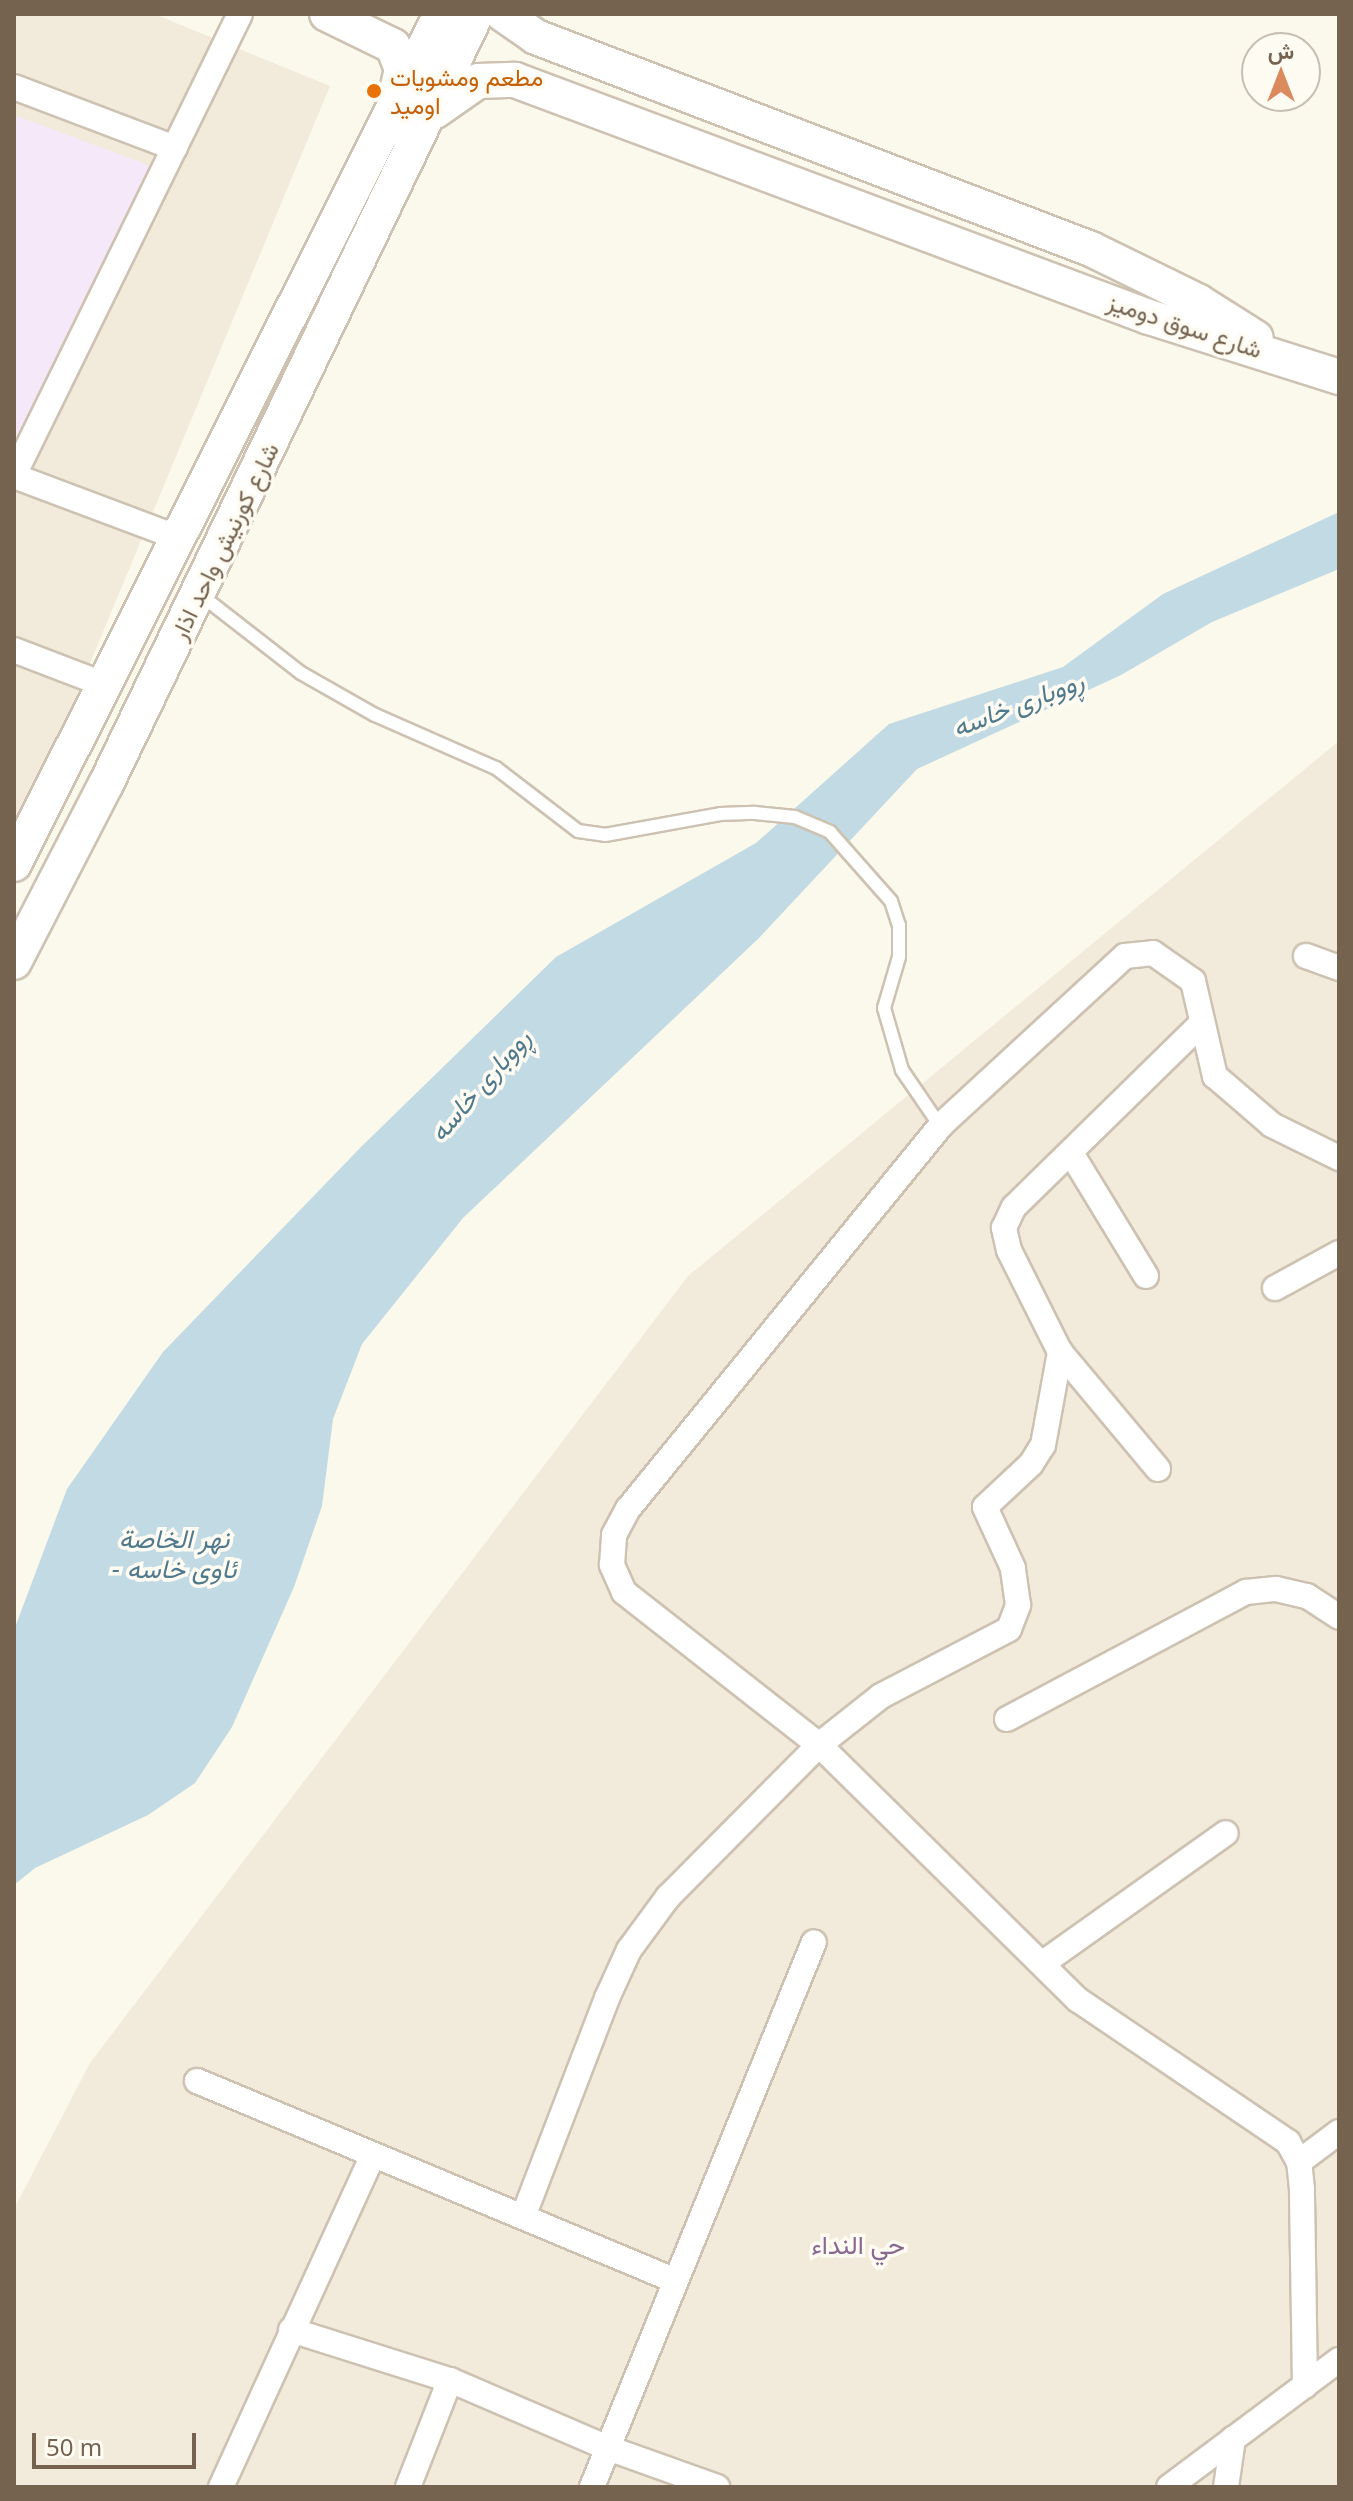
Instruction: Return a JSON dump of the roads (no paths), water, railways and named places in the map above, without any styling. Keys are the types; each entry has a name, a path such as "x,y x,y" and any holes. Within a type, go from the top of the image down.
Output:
{"main road":[{"path":"327,14 361,20 385,39 399,56 401,75 393,105"},
{"name":"شارع كورنيش واحد اذار","path":"14,864 441,14"},
{"name":"شارع كورنيش واحد اذار","path":"14,962 106,784 476,14"},
{"name":"شارع سوق دوميز","path":"503,14 536,37 1091,249 1199,302 1283,355"},
{"name":"شارع سوق دوميز","path":"428,117 478,81 515,80 1149,317 1283,355"},
{"path":"1283,355 1339,377"},
{"path":"66,764 106,784"}],"street":[{"path":"176,537 14,475 240,14"},
{"path":"14,87 175,148"},
{"path":"14,650 103,684"},
{"path":"1305,2386 1299,2162 1269,2125 1129,2039 1078,2000 819,1745 624,1592 612,1565 614,1535 628,1509 940,1126 1125,956 1153,953 1193,981 1215,1076 1272,1125 1339,1158"},
{"path":"1306,956 1339,968"},
{"path":"1158,1469 1060,1352 1009,1250 1004,1228 1014,1207 1202,1023"},
{"path":"1071,1153 1146,1276"},
{"path":"1275,1288 1339,1253"},
{"path":"523,2217 629,1950 726,1833 819,1745 892,1689 998,1635 1016,1617 1013,1568 985,1507 1031,1464 1043,1445 1060,1352"},
{"path":"1007,1719 1246,1592 1276,1589 1307,1596 1339,1617"},
{"path":"1043,1963 1226,1833"},
{"path":"592,2487 814,1942"},
{"path":"197,2081 676,2281"},
{"path":"1299,2162 1339,2132"},
{"path":"221,2487 373,2155"},
{"path":"291,2330 450,2380 608,2448 717,2487"},
{"path":"1169,2487 1339,2360"},
{"path":"408,2487 450,2380"},
{"path":"1226,2487 1233,2439"}],"lane":[{"path":"198,593 301,673 375,715 496,768 578,831 605,835 720,814 776,816 812,822 850,853 891,901 899,925 899,957 884,1008 902,1070 940,1126"}],"water":[{"name":"نهر الخاصة - ئاوی خاسە","path":"1339,512 1339,569 1212,622 1121,675 917,769 759,938 463,1218 362,1344 333,1419 322,1506 294,1587 232,1727 195,1783 148,1815 35,1868 14,1885 14,1630 67,1489 163,1352 361,1147 556,957 756,843 889,724 1063,667 1163,594"}],"place":[{"name":"مطعم ومشويات اوميد","path":"374,91"}],"district":[{"name":"حي النداء","path":"858,2245"}],"water label":[{"name":"ڕووباری خاسە","path":"1018,704"},
{"name":"ڕووباری خاسە","path":"480,1085"}]}
